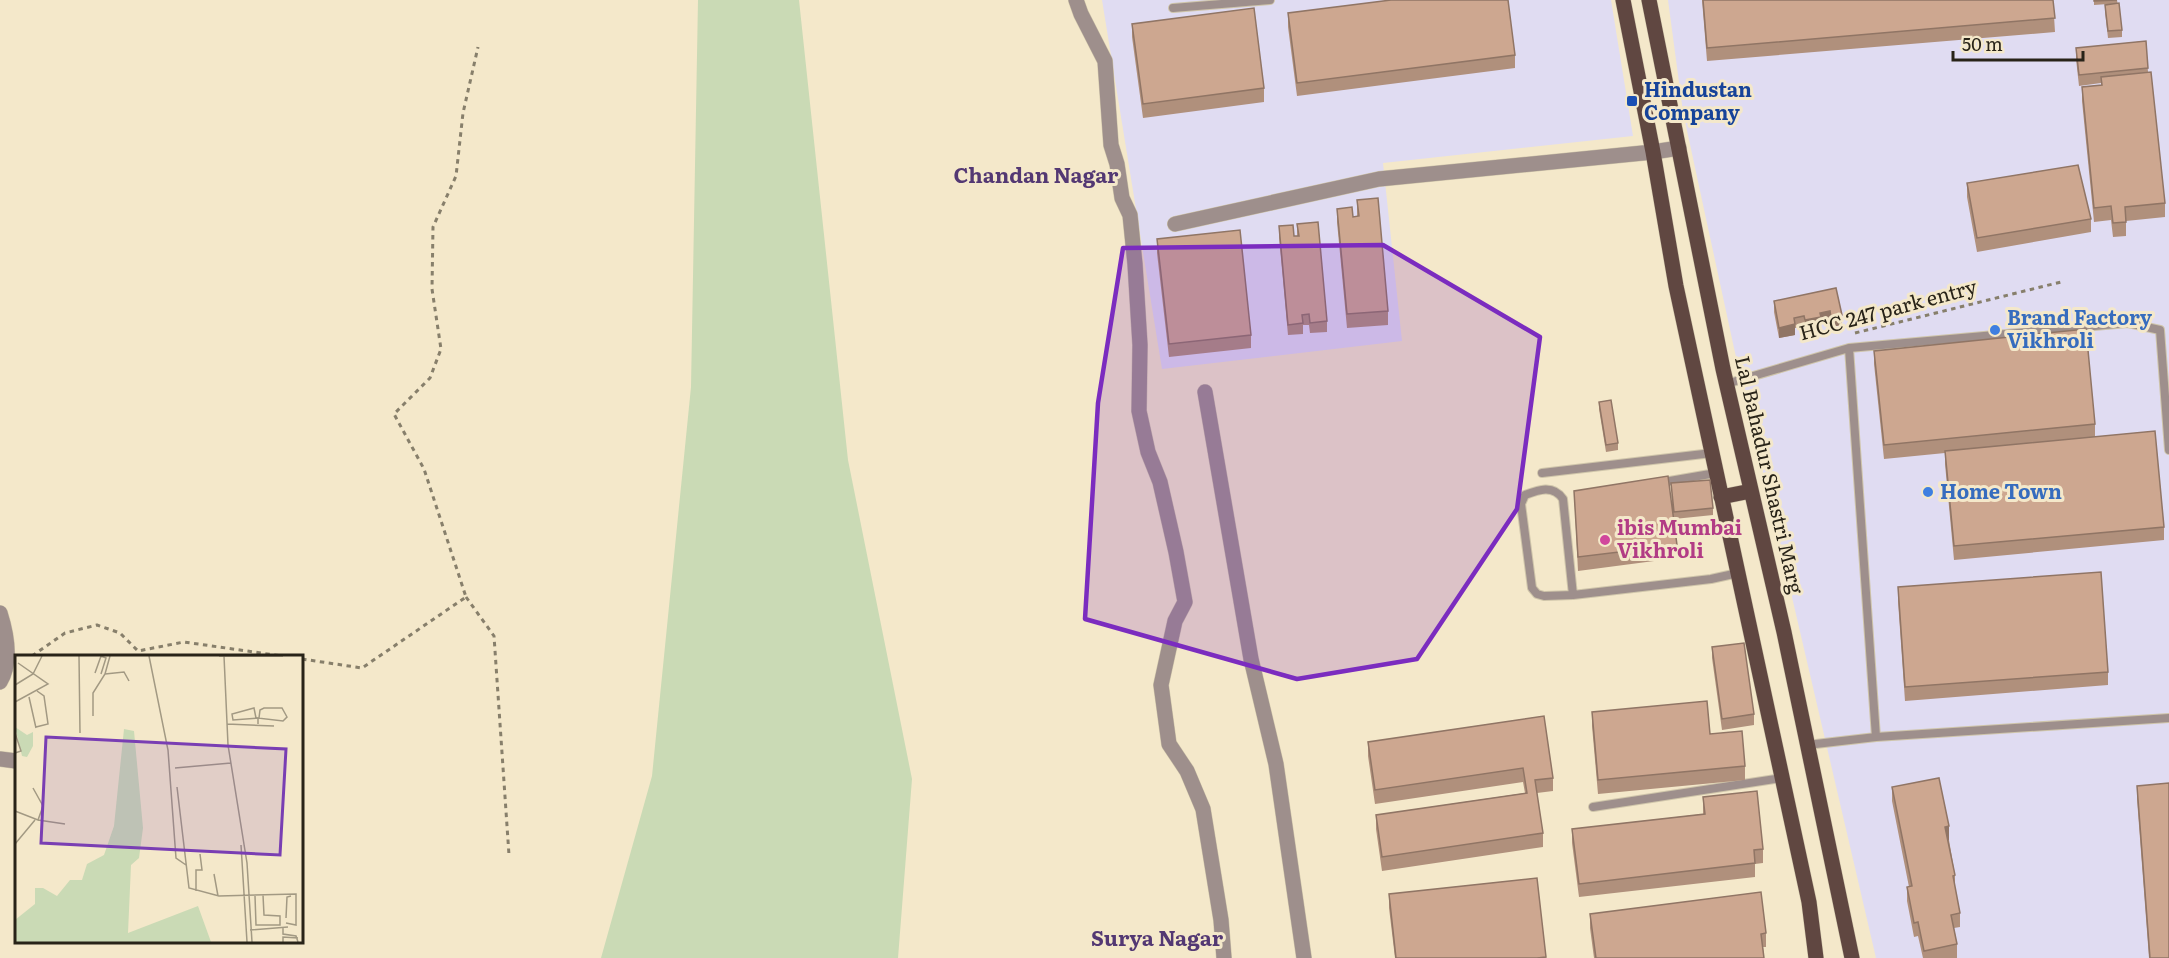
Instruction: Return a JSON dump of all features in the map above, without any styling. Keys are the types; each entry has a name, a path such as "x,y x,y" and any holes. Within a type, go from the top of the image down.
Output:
{"main road":[{"path":"1623,0 1653,152 1676,286 1809,902 1816,958"},
{"name":"Lal Bahadur Shastri Marg","path":"1649,0 1726,384 1807,744 1852,958"},
{"path":"1721,497 1751,491"}],"street":[{"path":"1076,0 1105,61 1111,145 1117,164 1122,198 1130,215 1135,264 1140,345 1139,411 1148,452 1160,482 1185,602 1175,621 1161,685 1169,744 1187,771 1203,809 1221,920 1224,958"},
{"path":"1175,224 1379,179 1678,148"},
{"path":"1205,392 1251,659 1276,764 1304,958"},
{"path":"0,613 5,628 6,671 0,682"},
{"path":"0,759 15,761"}],"lane":[{"path":"1173,8 1270,0"},
{"path":"1726,384 1848,348 2128,323 2160,330 2169,450"},
{"path":"1848,348 1876,737"},
{"path":"1542,473 1712,453"},
{"path":"1653,483 1716,472"},
{"path":"1573,595 1567,498 1553,489 1538,490 1525,495 1521,504 1532,588 1537,594 1544,596 1573,595 1738,573"},
{"path":"1807,744 1876,737 2169,718"},
{"path":"1593,807 1782,778"}],"path":[{"path":"478,47 463,113 456,176 433,227 432,289 441,349 430,378 394,414 424,469 466,597 494,636 509,855"},
{"name":"HCC 247 park entry","path":"1848,335 2061,282"},
{"path":"303,659 362,668 466,597"},
{"path":"35,655 65,633 98,625 120,633 140,655"},
{"path":"138,651 184,642 269,655"}],"highlighted area":[{"path":"1383,245 1540,337 1517,509 1417,659 1297,679 1085,619 1098,403 1123,248"}],"shaded area":[{"path":"1102,0 1611,0 1633,136 1383,163 1402,341 1162,369"},
{"path":"1668,0 2169,0 2169,958 1876,958 1734,348 1683,112"}],"green space":[{"path":"698,0 799,0 848,460 912,779 898,958 601,958 652,776 691,387"}],"building":[{"path":"1391,0 1508,0 1515,55 1297,83 1288,13"},
{"path":"1703,0 2053,0 2055,18 1707,48"},
{"path":"2119,3 2122,30 2108,31 2105,5"},
{"path":"1254,8 1264,88 1143,104 1132,24"},
{"path":"2146,41 2148,68 2079,75 2076,48"},
{"path":"2151,72 2165,203 2125,207 2126,222 2113,223 2111,206 2094,208 2082,87 2102,85 2101,77"},
{"path":"2078,165 2091,219 1977,238 1967,183"},
{"path":"1378,198 1388,311 1347,314 1337,209 1352,207 1353,217 1359,216 1357,200"},
{"path":"1318,222 1327,321 1310,323 1309,314 1302,315 1303,323 1288,325 1279,226 1293,225 1294,236 1299,236 1297,224"},
{"path":"1240,230 1251,335 1169,344 1157,239"},
{"path":"1836,288 1842,315 1831,317 1830,311 1820,313 1821,317 1805,320 1804,316 1794,318 1795,324 1779,328 1774,301"},
{"path":"2086,329 2095,424 1884,445 1874,351"},
{"path":"1611,400 1618,443 1606,445 1599,402"},
{"path":"2155,431 2164,527 1954,546 1945,451"},
{"path":"1668,476 1677,545 1578,557 1574,491"},
{"path":"1710,480 1713,508 1674,512 1671,483"},
{"path":"2101,572 2108,672 1905,687 1898,587"},
{"path":"1744,643 1754,714 1722,719 1712,647"},
{"path":"1707,701 1710,734 1742,731 1745,766 1598,780 1592,712"},
{"path":"1544,716 1553,778 1535,780 1543,833 1382,857 1376,815 1527,793 1523,768 1375,790 1368,742"},
{"path":"1939,778 1949,826 1945,827 1960,913 1951,915 1957,944 1924,951 1918,922 1914,923 1907,887 1912,886 1892,787"},
{"path":"2169,783 2169,958 2150,958 2137,786"},
{"path":"1757,791 1763,849 1754,850 1755,863 1579,884 1572,829 1705,814 1703,797"},
{"path":"1537,878 1546,957 1396,958 1389,894"},
{"path":"1761,892 1766,933 1761,934 1764,958 1596,958 1590,914"}],"place":[{"name":"Hindustan Company","path":"1632,101"},
{"name":"Brand Factory Vikhroli","path":"1995,330"},
{"name":"Home Town","path":"1928,492"},
{"name":"ibis Mumbai Vikhroli","path":"1605,540"}],"district":[{"name":"Chandan Nagar","path":"1036,176"},
{"name":"Surya Nagar","path":"1157,939"}]}
